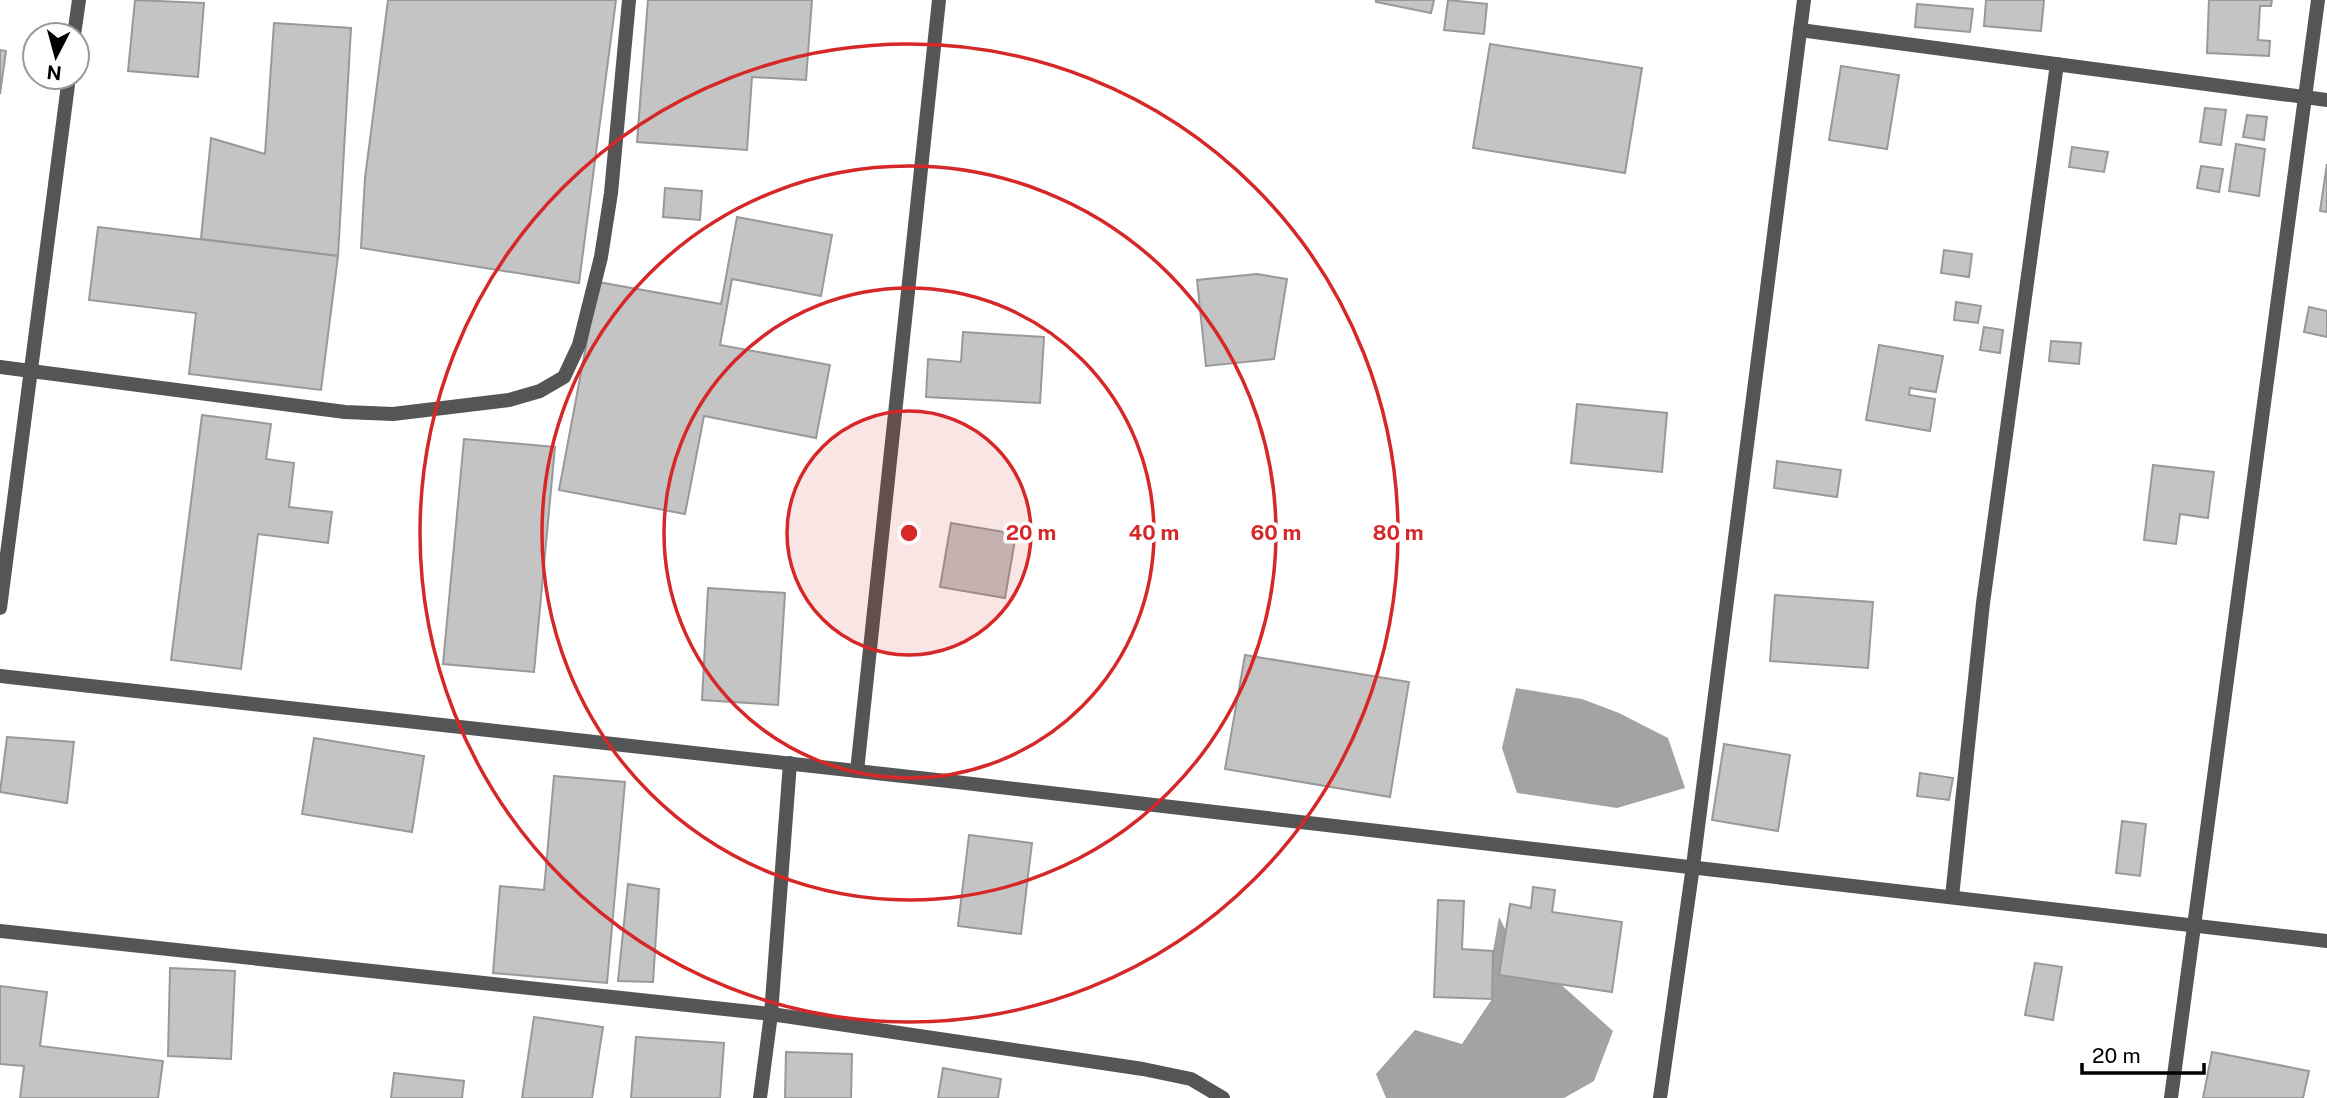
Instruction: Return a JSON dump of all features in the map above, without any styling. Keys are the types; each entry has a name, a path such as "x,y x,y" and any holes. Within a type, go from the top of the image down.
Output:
{"street":[{"path":"76,21 79,0"},
{"path":"0,367 345,412 393,414 509,400 540,391 564,377 579,345 601,257 611,193 629,0"},
{"path":"857,771 939,0"},
{"path":"1660,1098 1693,866 1804,0"},
{"path":"2171,1098 2318,0"},
{"path":"1800,30 2327,100"},
{"path":"1952,897 1983,603 2057,64"},
{"path":"0,608 67,91"},
{"path":"0,676 1693,866 2327,942"},
{"path":"760,1098 771,1014 790,763"},
{"path":"0,931 771,1014 1143,1069 1191,1079 1223,1098"}],"shaded area":[{"path":"1516,688 1582,699 1619,713 1668,738 1685,788 1617,808 1517,793 1502,748"},
{"path":"1499,917 1510,939 1613,1031 1594,1081 1564,1098 1386,1098 1376,1074 1415,1030 1462,1044 1492,999 1493,951"}],"building":[{"path":"135,0 204,3 198,77 128,71"},
{"path":"388,0 616,0 579,283 361,248 365,178"},
{"path":"648,0 812,0 806,80 752,77 747,150 637,142"},
{"path":"1376,0 1434,0 1431,13"},
{"path":"1448,0 1487,4 1484,34 1444,30"},
{"path":"1986,0 2044,0 2041,31 1984,26"},
{"path":"2209,0 2272,0 2271,6 2260,6 2258,40 2270,41 2269,56 2207,53"},
{"path":"1917,4 1973,9 1970,32 1915,27"},
{"path":"274,23 351,28 338,256 201,239 211,138 265,154"},
{"path":"1490,44 1642,68 1625,173 1473,148"},
{"path":"0,50 6,51 0,94"},
{"path":"1841,66 1899,75 1887,149 1829,140"},
{"path":"2205,108 2226,110 2221,145 2200,142"},
{"path":"2247,115 2267,117 2264,140 2243,137"},
{"path":"2236,144 2265,149 2259,196 2229,191"},
{"path":"2072,147 2108,152 2104,172 2069,167"},
{"path":"2327,164 2327,212 2320,211"},
{"path":"2201,166 2223,169 2219,192 2197,188"},
{"path":"665,188 702,191 700,220 663,217"},
{"path":"737,217 832,235 821,296 732,279 720,345 830,365 816,438 704,416 685,514 559,490 598,282 721,304"},
{"path":"98,227 338,256 321,390 189,374 196,313 89,300"},
{"path":"1944,250 1972,254 1969,277 1941,273"},
{"path":"1257,274 1287,279 1274,359 1206,366 1197,280"},
{"path":"1956,302 1981,306 1978,323 1954,320"},
{"path":"2309,307 2327,311 2327,337 2304,332"},
{"path":"1984,327 2003,330 2000,353 1980,350"},
{"path":"963,332 1044,337 1040,403 926,397 928,359 961,362"},
{"path":"2051,341 2081,343 2079,364 2049,361"},
{"path":"1879,345 1943,356 1936,392 1910,388 1909,395 1935,399 1930,431 1866,420"},
{"path":"1577,404 1667,413 1662,472 1571,463"},
{"path":"202,415 271,424 266,459 294,463 289,507 332,512 328,543 258,534 241,669 171,660"},
{"path":"464,439 555,447 534,672 443,664"},
{"path":"1777,461 1841,470 1837,497 1774,488"},
{"path":"2153,465 2214,472 2208,518 2180,514 2176,544 2144,540"},
{"path":"951,523 1016,534 1005,598 940,587"},
{"path":"708,588 785,593 778,705 702,700"},
{"path":"1775,595 1873,602 1868,668 1770,661"},
{"path":"1245,655 1409,682 1390,797 1225,769"},
{"path":"7,737 74,742 67,803 0,792"},
{"path":"314,738 424,756 412,832 302,814"},
{"path":"1724,744 1790,755 1778,831 1712,820"},
{"path":"1920,773 1953,778 1949,800 1917,796"},
{"path":"554,776 625,782 607,983 493,973 500,886 544,890"},
{"path":"2122,821 2146,824 2140,876 2116,873"},
{"path":"969,835 1032,843 1021,934 958,926"},
{"path":"628,884 659,889 653,982 618,981"},
{"path":"1533,887 1555,890 1552,912 1622,922 1612,992 1499,975 1510,904 1531,908"},
{"path":"1438,900 1464,901 1462,949 1493,951 1492,999 1434,997"},
{"path":"2035,963 2062,967 2053,1020 2025,1015"},
{"path":"170,968 235,971 231,1059 168,1056"},
{"path":"0,986 47,992 40,1046 163,1061 158,1098 20,1098 24,1066 0,1064"},
{"path":"534,1017 603,1027 592,1098 522,1098"},
{"path":"636,1037 724,1043 720,1098 631,1098"},
{"path":"786,1052 852,1054 851,1098 785,1098"},
{"path":"2212,1052 2309,1071 2303,1098 2203,1098"},
{"path":"943,1068 1001,1079 998,1098 938,1098"},
{"path":"394,1073 464,1081 462,1098 391,1098"}]}
